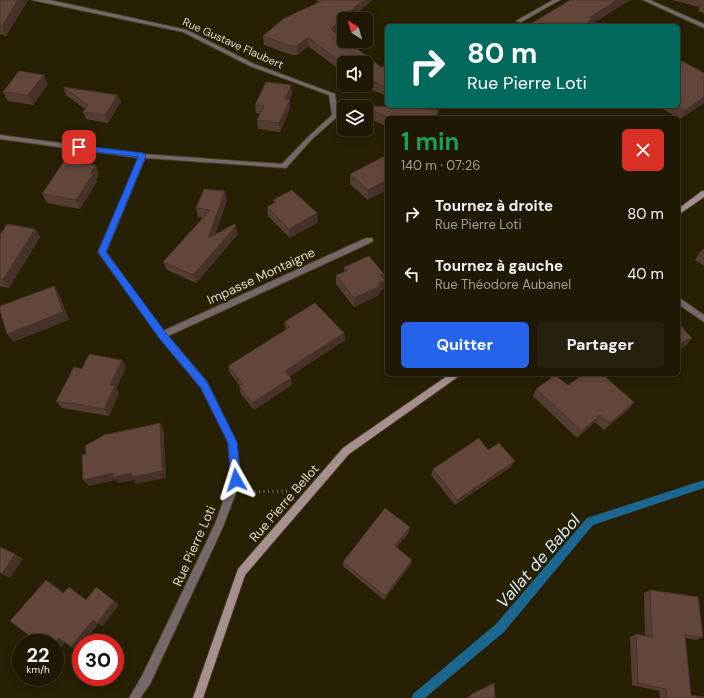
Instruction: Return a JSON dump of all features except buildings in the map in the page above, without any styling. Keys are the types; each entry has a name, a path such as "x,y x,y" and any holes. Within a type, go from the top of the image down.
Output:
{"street":[{"name":"Rue Gustave Flaubert","path":"35,0 185,31 252,65 332,94 335,116 310,138 284,166 143,156"},
{"path":"519,21 557,0"},
{"path":"646,0 704,26"},
{"path":"0,137 143,156"},
{"name":"Rue Pierre Loti","path":"134,698 146,680 216,533 236,480 232,442 204,385 162,335 102,252 143,156"},
{"path":"680,212 704,194"},
{"name":"Impasse Montaigne","path":"162,335 369,240"},
{"path":"680,301 704,319"},
{"name":"Rue Pierre Bellot","path":"198,698 241,572 346,451 453,376"}],"path":[{"path":"231,492 311,491"}],"waterway":[{"name":"Vallat de Babol","path":"417,698 500,628 590,521 704,484"}],"route":[{"path":"79,147 143,156 134,172 102,252 162,335 204,385 232,442 236,480"}]}
